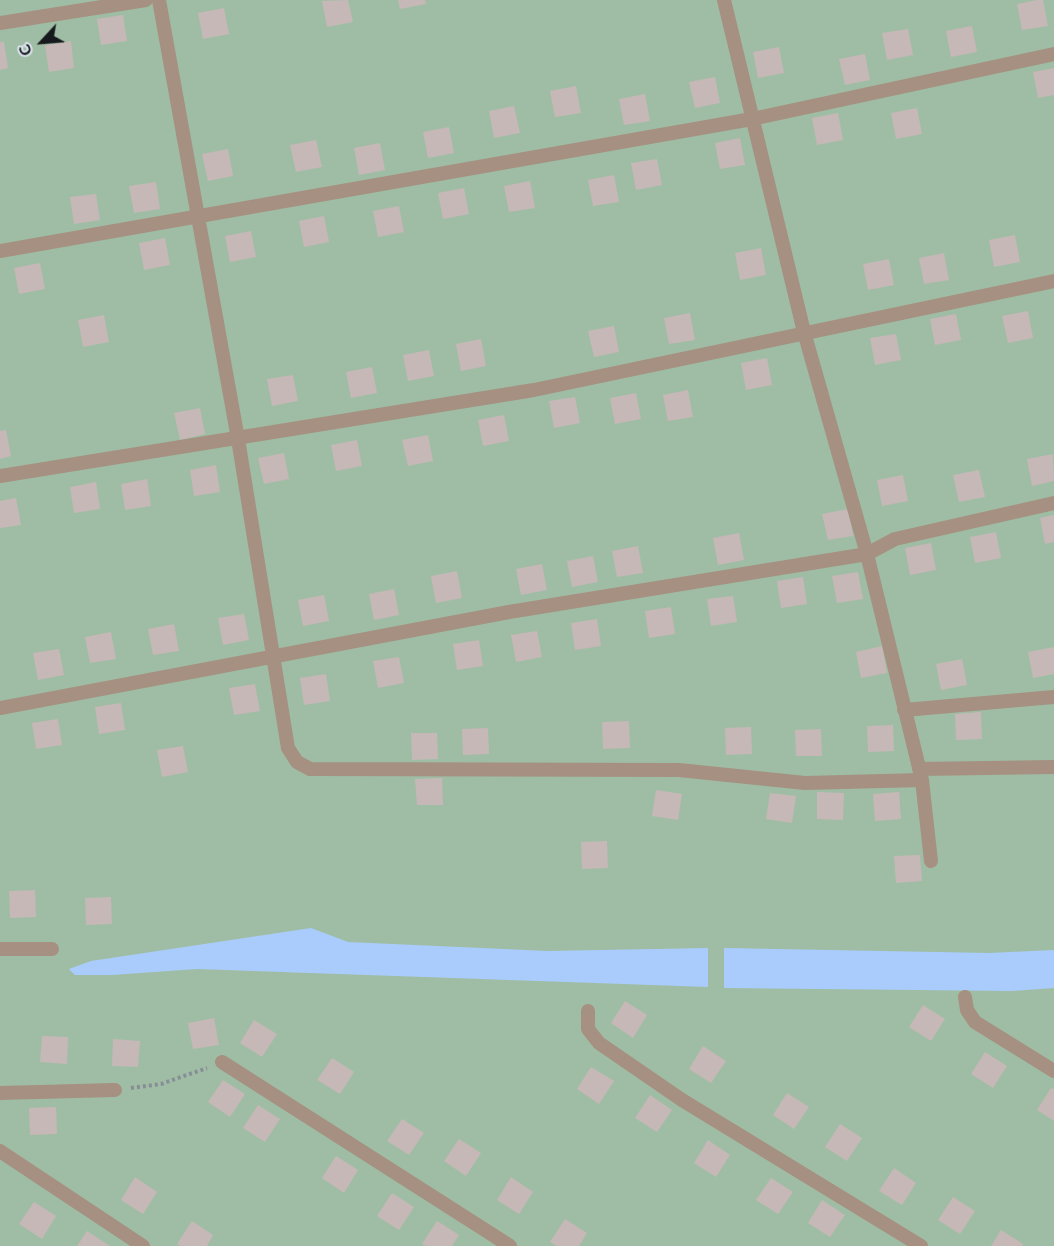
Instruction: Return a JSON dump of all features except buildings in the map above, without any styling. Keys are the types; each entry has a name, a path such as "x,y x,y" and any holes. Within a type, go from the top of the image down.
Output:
{"lane":[{"path":"0,23 146,0"},
{"path":"159,0 238,439 288,748 297,762 310,769 679,770 805,783 1054,767"},
{"path":"724,0 804,332 867,554 920,775 931,861"},
{"path":"0,251 752,119 1054,54"},
{"path":"0,476 534,390 1054,281"},
{"path":"0,708 509,612 867,554 895,539 1054,503"},
{"path":"904,710 1054,697"},
{"path":"0,949 52,949"},
{"path":"965,997 967,1010 975,1022 1054,1071"},
{"path":"588,1011 588,1029 599,1043 682,1100 921,1246"},
{"path":"222,1062 510,1246"},
{"path":"0,1093 115,1090"},
{"path":"0,1150 143,1246"}],"path":[{"path":"115,1090 161,1084 222,1062"}],"green space":[{"path":"0,0 1054,0 1054,1246 0,1246"}],"water":[{"path":"311,928 348,942 548,951 708,948 708,987 197,969 112,975 75,975 69,969 91,961"},
{"path":"724,948 989,953 1054,950 1054,988 1012,991 724,988"}]}
